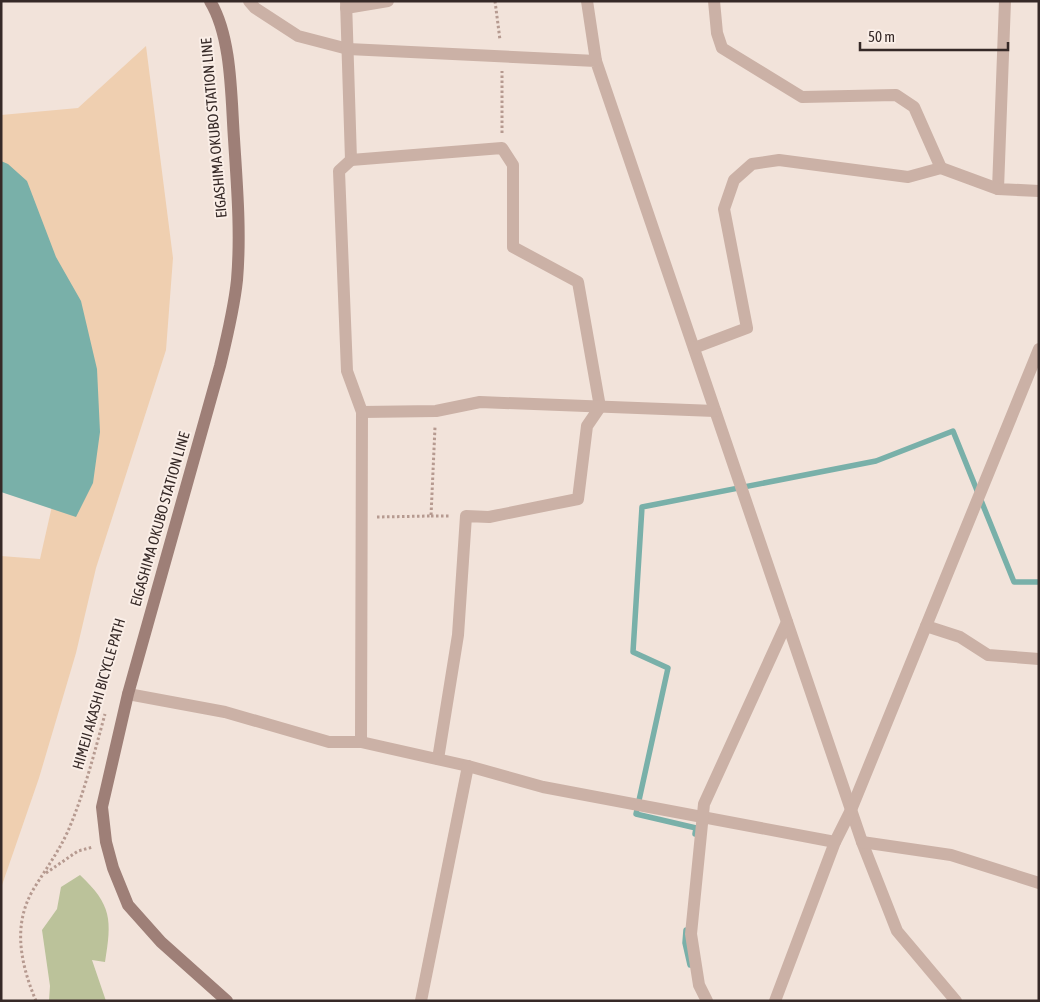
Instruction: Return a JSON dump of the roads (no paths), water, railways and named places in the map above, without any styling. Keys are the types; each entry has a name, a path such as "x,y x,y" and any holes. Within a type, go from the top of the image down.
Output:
{"main road":[{"name":"EIGASHIMA OKUBO STATION LINE","path":"210,1 217,12 225,43 237,194 239,239 237,280 232,314 220,366 128,694 102,807 106,842 113,868 128,905 162,942 227,1001"}],"street":[{"path":"249,1 254,8 298,36 348,49 596,61"},
{"path":"351,160 346,5 388,1"},
{"path":"586,1 596,61 862,842 897,931 956,1001"},
{"path":"714,1 722,48 802,97 896,95 914,107 941,168"},
{"path":"998,189 1005,1"},
{"path":"361,742 362,412 347,371 339,171 351,160 502,148 513,165 514,247 578,282 600,406 587,426 578,499 489,517 466,516 458,635 438,759"},
{"path":"694,348 747,328 724,209 734,180 752,164 780,160 908,176 941,168 998,189 1039,191"},
{"path":"775,1001 835,842 851,810 1039,349"},
{"path":"362,412 436,411 480,402 715,411"},
{"path":"707,1001 699,985 691,934 701,818 704,804 787,622"},
{"path":"926,626 960,637 988,655 1039,659"},
{"path":"128,694 225,712 329,742 361,742 438,759 543,787 835,842"},
{"path":"421,1001 468,766"},
{"path":"862,842 951,855 1039,883"}],"water":[{"path":"1,161 8,164 27,181 56,257 81,301 97,369 100,432 93,483 76,517 1,492"}],"waterway":[{"path":"695,834 696,828 636,814 668,668 633,652 642,507 876,461 953,431 1014,582 1039,582"},
{"path":"686,930 685,943 690,965"}]}
